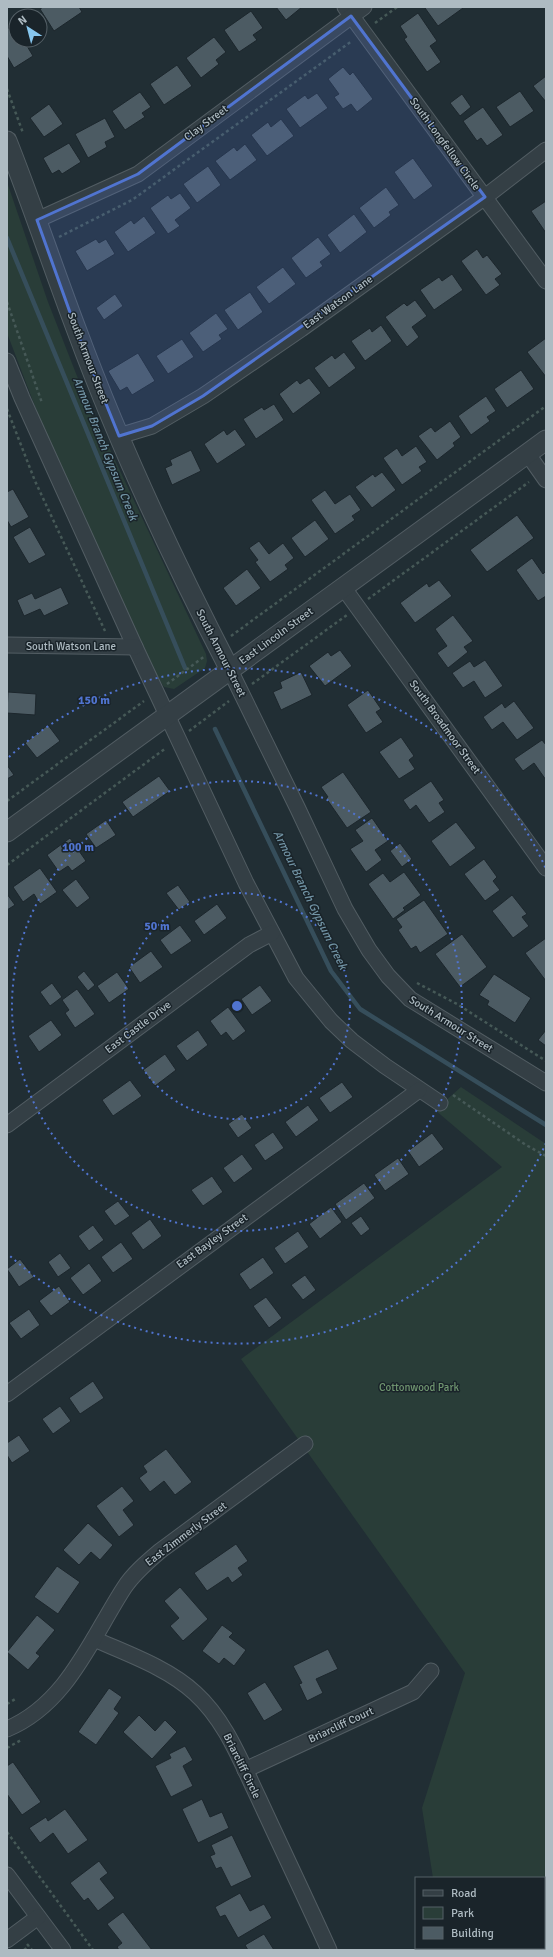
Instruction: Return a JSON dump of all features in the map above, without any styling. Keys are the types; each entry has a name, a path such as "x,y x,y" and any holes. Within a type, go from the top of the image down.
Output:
{"street":[{"name":"Clay Street","path":"37,220 138,174 348,12 364,7"},
{"name":"South Longfellow Circle","path":"348,12 546,281"},
{"name":"South Armour Street","path":"15,139 37,220 77,332 119,436 192,599 225,641 236,666 249,689 345,909 369,950 388,976 410,999 546,1083"},
{"name":"East Watson Lane","path":"119,436 152,426 203,396 301,329 485,197 546,150"},
{"path":"7,360 22,398 156,692 272,933 296,978 332,1021 363,1049 419,1090 440,1103"},
{"name":"East Lincoln Street","path":"7,832 546,440"},
{"path":"527,454 544,477"},
{"name":"South Broadmoor Street","path":"343,587 546,868"},
{"name":"South Watson Lane","path":"7,645 135,647"},
{"name":"East Castle Drive","path":"7,1125 249,945 272,933"},
{"name":"East Bayley Street","path":"7,1394 419,1090"},
{"name":"East Zimmerly Street","path":"7,1729 36,1711 53,1698 71,1676 125,1587 143,1566 160,1551 305,1444"},
{"name":"Briarcliff Circle","path":"94,1639 147,1663 176,1679 194,1692 212,1710 224,1728 245,1770 329,1950"},
{"name":"Briarcliff Court","path":"245,1770 413,1692 431,1671"},
{"path":"7,1875 63,1950"},
{"path":"7,1940 38,1917"}],"path":[{"path":"60,244 58,237 132,200 397,7"},
{"path":"7,89 15,139"},
{"path":"7,801 546,406"},
{"path":"7,409 35,481 105,631"},
{"path":"7,865 178,739 249,689 358,607 544,477"},
{"path":"228,629 225,641 236,666 249,689"},
{"path":"416,982 457,1004 546,1062"},
{"path":"440,1103 451,1094 526,1145 546,1156"},
{"path":"7,1704 18,1698"},
{"path":"7,1832 93,1950"},
{"path":"24,1950 30,1946"}],"highlighted area":[{"path":"351,16 485,197 203,396 152,426 119,436 77,332 37,220 138,174"}],"green space":[{"path":"7,182 48,302 84,394 206,654 207,661 205,668 174,689 164,687 158,678 41,422 7,333"},
{"name":"Cottonwood Park","path":"461,1087 546,1144 546,1950 439,1950 545,1949 545,1877 433,1877 422,1808 465,1673 241,1359 502,1167 435,1110"}],"building":[{"path":"79,7 82,12 54,31 48,22 48,8 42,8"},
{"path":"276,7 302,7 286,20"},
{"path":"425,8 463,8 438,26"},
{"path":"251,11 263,28 253,35 257,40 239,52 224,30"},
{"path":"418,13 437,41 430,46 441,62 427,72 404,39 407,37 400,26"},
{"path":"7,29 8,48 28,48 33,56 14,68 7,56"},
{"path":"214,37 226,52 216,60 219,64 201,78 186,58"},
{"path":"177,65 192,86 164,105 150,84"},
{"path":"343,67 350,75 353,72 373,99 357,112 351,104 343,109 334,97 339,94 328,79"},
{"path":"546,76 546,102 533,86"},
{"path":"520,91 534,111 510,127 496,107"},
{"path":"140,92 151,107 142,113 145,117 125,130 112,111"},
{"path":"317,93 328,108 300,128 286,109 305,95 308,99"},
{"path":"462,94 471,107 460,116 450,103"},
{"path":"49,104 63,124 44,137 30,118"},
{"path":"483,107 503,135 487,146 481,138 477,141 463,121"},
{"path":"105,118 115,137 105,142 107,147 88,158 75,134"},
{"path":"281,119 294,136 267,156 251,135 268,122 271,127"},
{"path":"69,143 81,162 62,174 59,170 52,174 43,158"},
{"path":"245,144 257,160 230,180 215,161 234,147 237,151"},
{"path":"413,158 433,186 414,200 394,172"},
{"path":"208,166 221,185 197,203 183,184"},
{"path":"386,187 399,205 389,212 391,215 374,228 359,208"},
{"path":"180,193 191,208 175,220 180,226 168,234 150,208 168,195 171,199"},
{"path":"546,201 546,233 531,211"},
{"path":"354,214 367,232 340,253 327,235"},
{"path":"144,216 156,233 128,252 114,232 131,220 134,224"},
{"path":"318,237 331,254 320,262 323,266 306,278 291,258"},
{"path":"96,239 99,243 106,239 115,254 87,271 75,251"},
{"path":"477,249 483,258 487,255 502,274 495,279 500,285 486,295 461,261"},
{"path":"283,267 296,284 269,304 256,287"},
{"path":"452,274 463,290 434,310 420,290 439,277 442,281"},
{"path":"250,292 263,312 238,330 224,310"},
{"path":"115,294 123,306 104,320 96,308"},
{"path":"415,300 427,316 412,327 419,337 407,347 385,317 404,303 407,306"},
{"path":"216,313 228,329 219,335 222,339 203,352 189,333"},
{"path":"381,325 392,341 365,361 351,341 370,328 372,332"},
{"path":"546,338 546,377 527,352"},
{"path":"182,339 194,357 168,374 156,356"},
{"path":"344,352 356,368 329,388 314,368 332,355 335,359"},
{"path":"138,353 155,381 132,395 127,387 120,391 108,371"},
{"path":"521,370 534,389 507,408 494,389"},
{"path":"309,378 321,393 293,414 279,394 297,380 300,384"},
{"path":"486,396 496,411 487,417 490,421 471,435 458,416"},
{"path":"274,404 284,420 256,439 243,419 262,407 264,410"},
{"path":"450,421 461,437 453,443 455,446 437,460 418,436 431,427 435,432"},
{"path":"235,429 246,445 217,464 204,444 224,430 227,435"},
{"path":"416,446 427,462 419,467 422,471 402,485 383,458 397,448 402,456"},
{"path":"191,450 201,471 172,485 165,468 172,465 170,460"},
{"path":"382,472 396,490 372,508 355,487 373,474 375,477"},
{"path":"13,489 29,517 11,527 7,520 7,492"},
{"path":"325,490 335,504 350,494 361,510 352,516 355,520 335,534 311,500"},
{"path":"517,515 534,538 487,572 470,550"},
{"path":"315,520 329,539 305,557 291,538"},
{"path":"30,527 46,555 29,564 13,537"},
{"path":"259,541 269,554 283,543 294,558 285,565 288,569 270,582 255,562 258,560 249,548"},
{"path":"532,558 543,574 546,571 546,596 538,601 516,570"},
{"path":"247,569 261,588 236,606 223,588"},
{"path":"439,580 452,596 415,623 400,603 427,583 429,587"},
{"path":"61,587 69,604 44,616 40,609 24,616 17,600 32,593 35,599"},
{"path":"453,615 473,641 464,647 468,652 448,668 437,653 447,646 435,629"},
{"path":"340,650 352,666 325,686 309,666 328,652 331,656"},
{"path":"485,660 503,686 485,698 474,681 463,688 452,673 470,661 474,667"},
{"path":"301,672 312,695 281,710 273,692 282,688 280,682"},
{"path":"368,690 381,709 376,712 383,722 366,733 347,705"},
{"path":"8,692 36,694 35,715 7,713"},
{"path":"514,701 534,728 517,740 503,722 492,730 483,717 502,703 505,708"},
{"path":"48,725 60,741 37,758 25,743"},
{"path":"401,737 414,756 409,760 415,769 399,779 379,752"},
{"path":"542,740 546,745 546,780 534,763 523,771 514,759"},
{"path":"7,765 14,775 7,779"},
{"path":"343,772 371,812 347,828 326,798 328,797 321,787"},
{"path":"159,776 170,791 133,817 122,802"},
{"path":"431,781 444,800 439,803 445,812 429,823 416,805 410,810 403,800"},
{"path":"372,818 388,841 375,850 382,860 366,872 350,849 363,841 355,830"},
{"path":"106,820 116,835 96,848 86,834"},
{"path":"456,822 476,848 450,867 431,841"},
{"path":"70,838 86,861 72,871 68,866 59,872 47,855"},
{"path":"400,843 412,859 402,867 390,851"},
{"path":"484,859 497,877 493,881 500,890 485,901 464,874"},
{"path":"40,868 57,892 40,904 34,894 23,902 13,887"},
{"path":"404,872 421,895 403,908 405,910 393,919 368,884 383,873 390,882"},
{"path":"76,879 90,898 77,908 62,890"},
{"path":"178,885 190,902 179,910 166,893"},
{"path":"7,894 15,905 7,910"},
{"path":"512,895 527,914 522,917 529,926 513,938 492,911"},
{"path":"424,900 448,934 420,953 416,946 411,949 398,930 402,927 396,919"},
{"path":"217,904 227,918 204,935 194,921"},
{"path":"180,925 192,941 171,955 160,940"},
{"path":"462,934 487,967 460,987 435,954"},
{"path":"546,938 546,981 525,953"},
{"path":"151,951 163,967 140,983 129,967"},
{"path":"84,971 95,985 88,991 77,977"},
{"path":"117,972 129,989 109,1003 97,986"},
{"path":"494,974 531,998 515,1023 487,1005 489,1001 479,995"},
{"path":"52,983 62,997 50,1006 40,992"},
{"path":"260,985 272,1001 252,1015 241,999"},
{"path":"77,989 95,1014 75,1028 65,1013 69,1010 62,1000"},
{"path":"228,1007 246,1031 233,1041 226,1032 221,1036 210,1021"},
{"path":"51,1020 62,1035 39,1052 28,1036"},
{"path":"198,1030 208,1045 187,1061 176,1046"},
{"path":"546,1030 546,1046 538,1040"},
{"path":"165,1054 176,1070 155,1086 143,1070"},
{"path":"130,1080 142,1096 113,1116 102,1100"},
{"path":"342,1082 353,1097 330,1113 319,1098"},
{"path":"308,1105 319,1120 296,1137 285,1122"},
{"path":"242,1114 252,1128 238,1138 228,1124"},
{"path":"273,1132 284,1148 265,1161 254,1145"},
{"path":"432,1133 444,1149 419,1167 408,1151"},
{"path":"242,1154 253,1169 234,1183 223,1168"},
{"path":"398,1158 409,1174 385,1191 374,1175"},
{"path":"212,1176 223,1192 203,1206 191,1190"},
{"path":"364,1183 375,1198 346,1220 335,1204"},
{"path":"118,1201 130,1216 115,1226 104,1211"},
{"path":"331,1207 342,1222 320,1239 309,1224"},
{"path":"361,1216 370,1229 361,1236 351,1223"},
{"path":"150,1219 162,1236 143,1250 131,1233"},
{"path":"93,1225 104,1240 89,1251 78,1236"},
{"path":"298,1231 309,1247 285,1264 274,1248"},
{"path":"121,1242 133,1259 113,1273 101,1257"},
{"path":"60,1253 71,1268 58,1277 48,1262"},
{"path":"263,1257 274,1273 250,1290 239,1274"},
{"path":"20,1259 34,1277 19,1287 7,1269"},
{"path":"89,1263 102,1281 83,1295 70,1278"},
{"path":"305,1275 316,1290 303,1300 291,1285"},
{"path":"59,1286 70,1302 51,1316 39,1301"},
{"path":"266,1297 282,1318 269,1328 253,1306"},
{"path":"29,1309 40,1325 21,1339 9,1323"},
{"path":"93,1381 104,1398 80,1414 69,1398"},
{"path":"60,1406 71,1421 53,1434 42,1419"},
{"path":"19,1435 30,1451 12,1463 7,1455 7,1443"},
{"path":"166,1449 192,1482 175,1495 164,1481 150,1492 139,1478 147,1472 143,1466"},
{"path":"122,1486 134,1501 123,1510 134,1525 119,1537 96,1506"},
{"path":"88,1523 113,1545 100,1560 91,1552 79,1565 63,1550"},
{"path":"236,1544 248,1561 238,1568 243,1575 232,1583 228,1577 207,1591 194,1573"},
{"path":"57,1566 80,1582 58,1614 34,1597"},
{"path":"180,1587 208,1619 183,1641 170,1626 179,1618 164,1601"},
{"path":"37,1615 55,1630 36,1653 40,1656 28,1670 7,1652"},
{"path":"222,1625 233,1633 229,1637 246,1650 234,1666 224,1658 219,1664 202,1651"},
{"path":"328,1649 338,1669 316,1679 323,1693 307,1701 299,1684 302,1683 293,1666"},
{"path":"265,1682 283,1710 264,1721 247,1693"},
{"path":"109,1688 122,1697 114,1709 119,1713 96,1745 78,1732"},
{"path":"139,1715 155,1731 165,1720 177,1732 152,1759 123,1732"},
{"path":"185,1746 193,1760 183,1766 193,1786 171,1797 155,1766 171,1758 169,1754"},
{"path":"13,1762 41,1802 22,1815 7,1794 7,1766"},
{"path":"202,1799 210,1817 222,1812 229,1828 198,1843 182,1809"},
{"path":"65,1809 88,1840 68,1854 53,1833 40,1843 29,1828 46,1817 48,1821"},
{"path":"232,1835 252,1877 231,1887 221,1867 216,1869 210,1856 215,1854 211,1845"},
{"path":"99,1861 108,1873 100,1879 115,1898 98,1911 88,1898 84,1901 70,1883"},
{"path":"240,1893 250,1911 264,1904 272,1918 238,1938 225,1915 220,1917 215,1907"},
{"path":"123,1912 152,1950 119,1950 117,1947 122,1943 107,1924"},
{"path":"264,1934 274,1950 248,1950 245,1945"}],"waterway":[{"name":"Armour Branch Gypsum Creek","path":"7,238 185,668"},
{"name":"Armour Branch Gypsum Creek","path":"215,729 331,971 360,1009 546,1125"}]}
